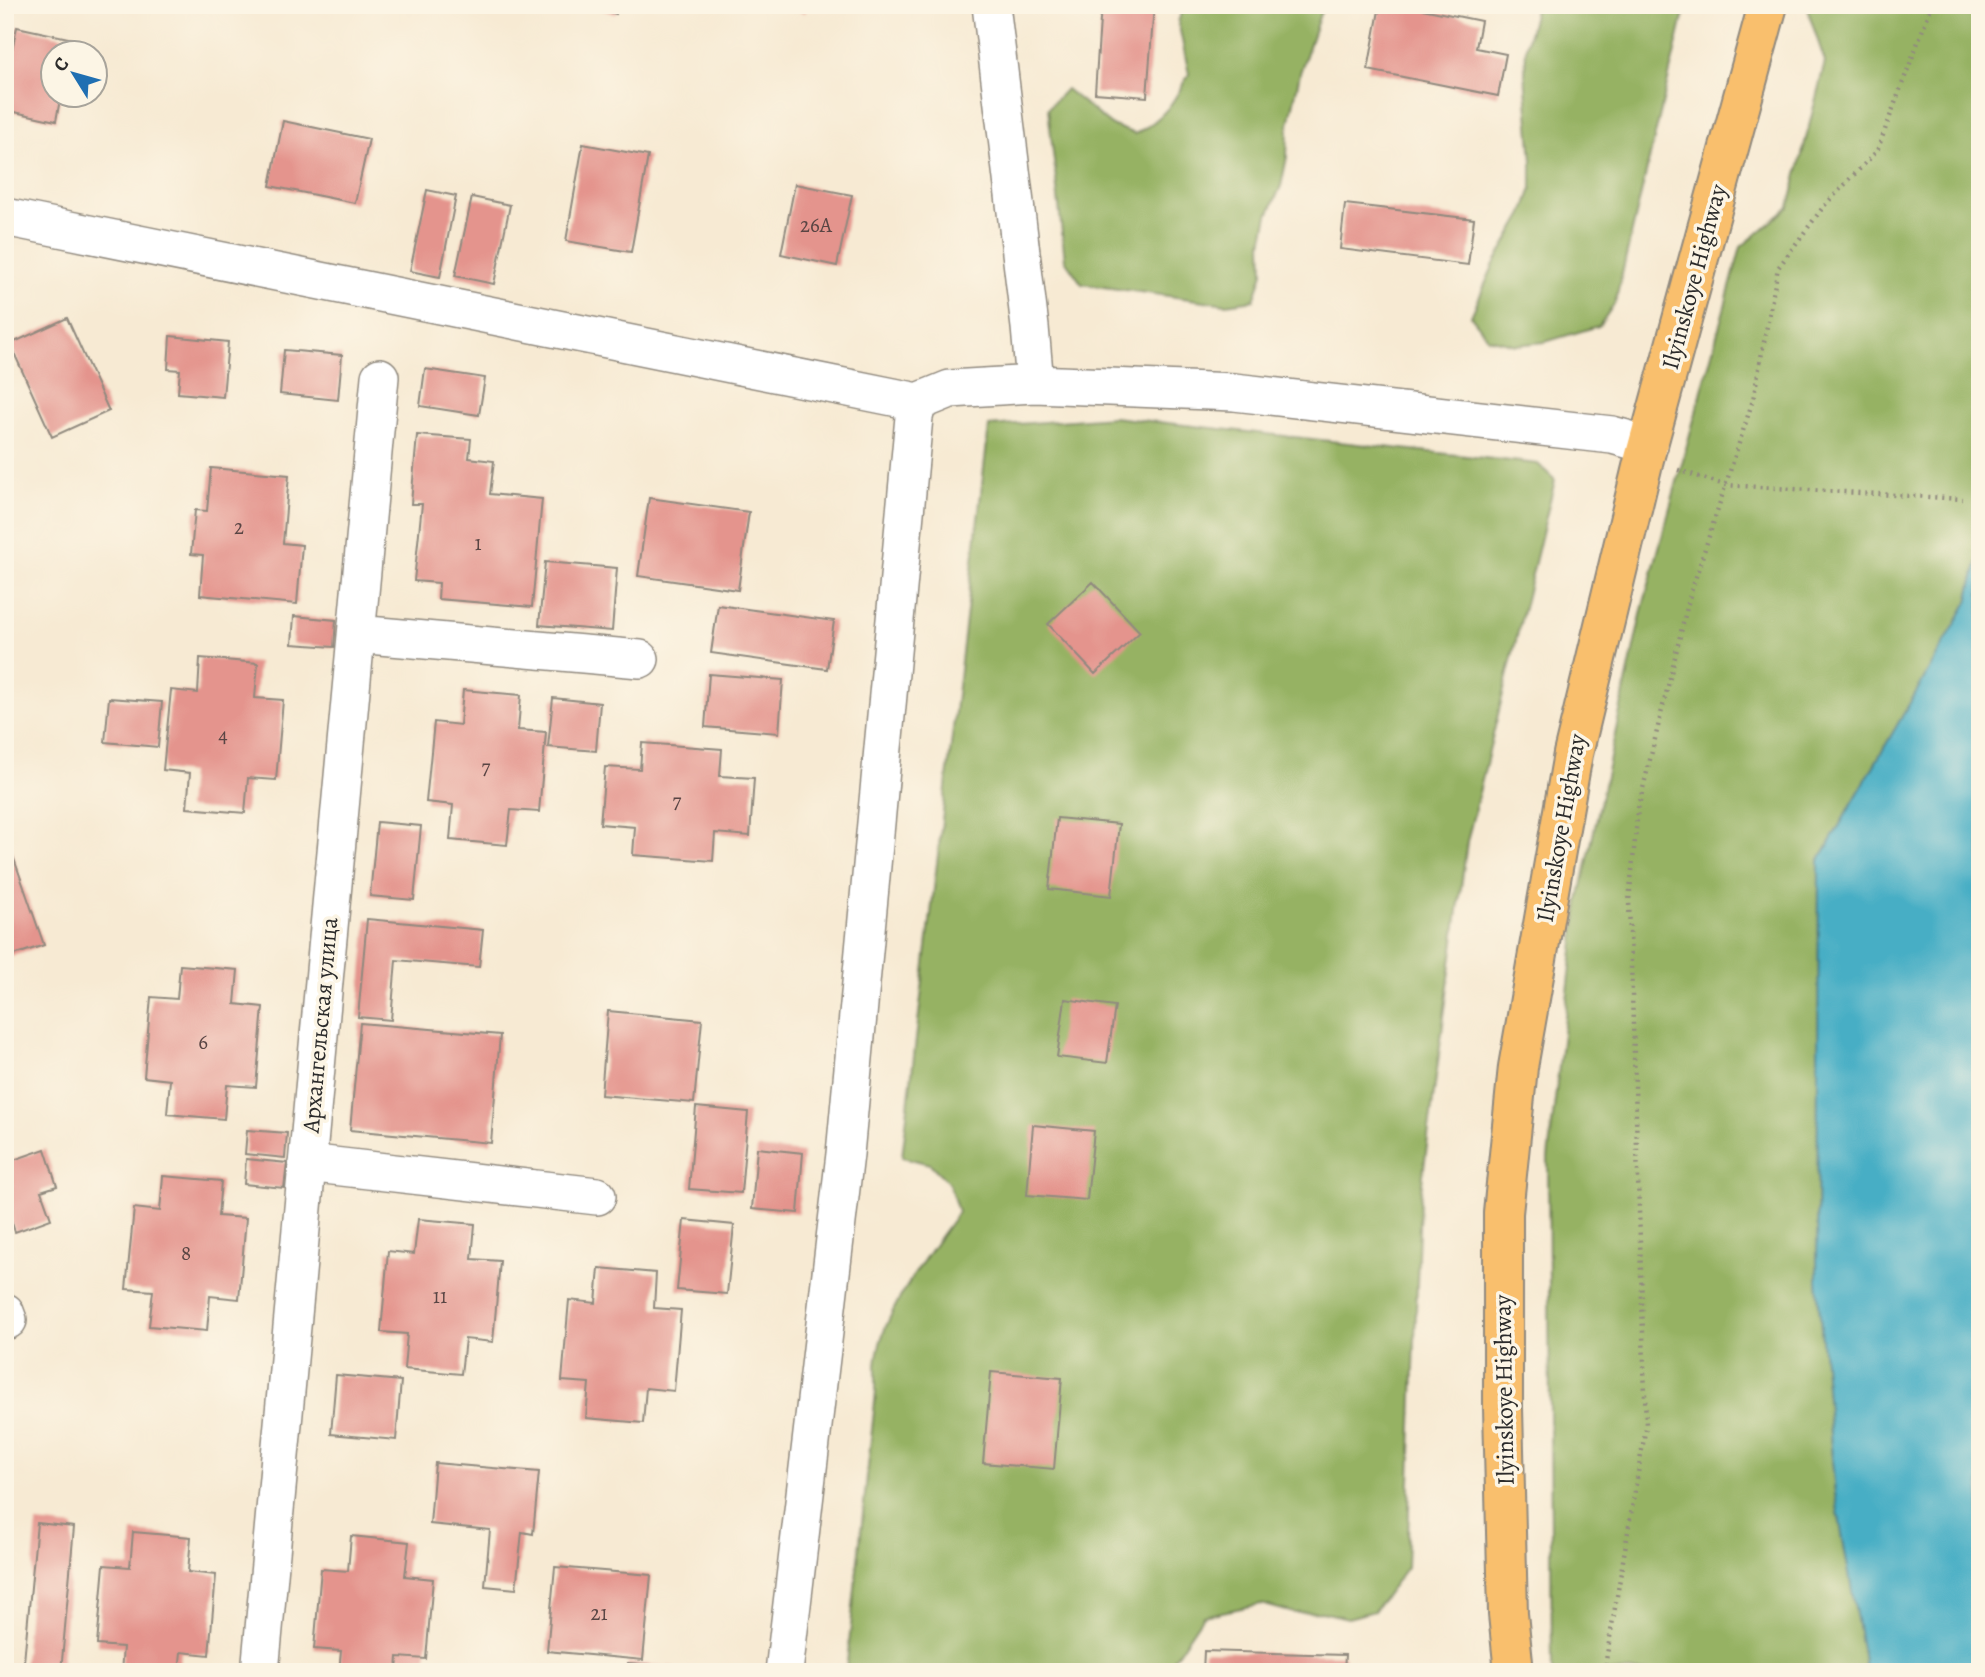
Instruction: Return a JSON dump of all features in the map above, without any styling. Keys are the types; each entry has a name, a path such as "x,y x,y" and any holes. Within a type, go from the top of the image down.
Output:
{"main road":[{"name":"Ilyinskoye Highway","path":"1514,1672 1508,1614 1503,1408 1503,1213 1518,1067 1573,754 1646,452 1768,5"}],"street":[{"path":"990,5 1029,314 1035,384"},
{"path":"5,217 918,402 950,389 1035,384 1234,392 1612,435 1646,452"},
{"name":"Архангельская улица","path":"260,1672 380,377"},
{"path":"784,1672 845,1154 912,431 918,402"},
{"path":"357,634 640,659"},
{"path":"307,1163 597,1196"}],"path":[{"path":"1604,1672 1646,1426 1629,901 1636,822 1690,595 1753,400 1779,268 1824,206 1877,151 1932,5"},
{"path":"1646,452 1725,485 1963,499"}],"green space":[{"path":"1186,5 1326,5 1320,14 1300,73 1288,129 1287,157 1281,186 1268,215 1262,243 1263,273 1254,300 1226,304 1082,284 1065,260 1048,108 1066,89 1111,125 1135,134 1154,122 1173,102 1189,74 1178,21"},
{"path":"1536,5 1686,5 1615,303 1599,326 1545,342 1516,345 1488,338 1471,316 1494,264 1523,214 1532,188 1525,75 1526,47"},
{"path":"1806,5 1980,5 1980,552 1968,602 1819,861 1817,1280 1835,1493 1866,1672 1552,1672 1548,1158 1579,900 1642,610 1741,247 1789,207 1825,62"},
{"path":"1113,417 1538,464 1555,480 1467,842 1420,1198 1407,1567 1374,1611 1348,1618 1322,1612 1294,1613 1261,1604 1203,1616 1165,1672 846,1672 879,1345 896,1305 920,1265 958,1212 949,1183 930,1164 902,1157 989,426"}],"water":[{"path":"1980,552 1980,1672 1866,1672 1835,1493 1817,1280 1819,861 1968,602"}],"building":[{"path":"586,5 618,5 616,14"},
{"path":"777,5 807,5 805,13"},
{"path":"1101,5 1154,5 1147,97 1095,93"},
{"path":"1380,5 1403,5 1481,21 1476,48 1506,54 1498,96 1368,70"},
{"path":"17,27 68,38 38,38 38,108 58,108 56,121 5,110 5,81"},
{"path":"283,121 369,139 355,203 270,186"},
{"path":"583,144 648,156 631,252 566,241"},
{"path":"795,184 852,195 837,266 781,254"},
{"path":"427,190 456,196 440,277 410,271"},
{"path":"472,197 510,205 494,284 455,276"},
{"path":"1345,204 1474,219 1468,265 1340,249"},
{"path":"67,318 109,411 52,437 10,344"},
{"path":"170,336 228,342 223,397 178,393 180,370 168,369"},
{"path":"284,350 342,355 338,400 280,394"},
{"path":"425,369 485,378 479,415 420,406"},
{"path":"417,435 471,439 469,458 494,461 490,494 542,499 532,607 438,599 439,583 414,581 422,504 411,504"},
{"path":"211,468 289,475 283,543 302,545 297,604 200,595 203,555 191,554 195,510 207,511"},
{"path":"649,498 749,512 738,590 638,576"},
{"path":"545,562 617,568 612,631 539,625"},
{"path":"1093,582 1140,632 1095,674 1048,624"},
{"path":"718,605 834,621 827,669 711,653"},
{"path":"294,616 336,620 334,647 292,644"},
{"path":"200,658 258,663 255,698 283,700 276,780 248,778 245,813 187,808 190,773 163,770 171,690 198,693"},
{"path":"709,674 783,680 779,733 705,727"},
{"path":"463,690 521,695 518,730 546,732 539,812 511,810 507,845 450,840 453,805 426,802 434,722 460,725"},
{"path":"109,698 162,702 158,747 105,742"},
{"path":"553,698 600,703 596,751 548,747"},
{"path":"642,743 722,749 720,776 754,778 750,836 715,833 713,861 633,855 635,827 600,824 605,767 640,769"},
{"path":"1057,818 1119,824 1111,896 1049,889"},
{"path":"377,822 421,826 414,900 370,896"},
{"path":"5,833 44,945 5,958"},
{"path":"367,919 483,930 479,967 396,960 391,1020 358,1017"},
{"path":"180,965 238,970 235,1004 263,1007 256,1087 227,1085 224,1119 167,1114 170,1080 144,1077 151,997 177,999"},
{"path":"1065,999 1115,1006 1107,1063 1057,1057"},
{"path":"608,1011 702,1020 694,1103 601,1095"},
{"path":"360,1023 500,1035 491,1143 350,1130"},
{"path":"696,1107 748,1112 741,1193 689,1189"},
{"path":"1033,1125 1094,1131 1087,1200 1027,1195"},
{"path":"247,1130 287,1133 285,1158 245,1154"},
{"path":"757,1148 803,1153 798,1213 752,1209"},
{"path":"45,1149 57,1186 41,1191 51,1219 15,1232 5,1202 5,1163"},
{"path":"246,1159 287,1163 284,1188 244,1184"},
{"path":"163,1176 221,1181 218,1216 246,1218 239,1299 210,1296 207,1331 149,1326 153,1291 126,1289 134,1208 160,1211"},
{"path":"418,1219 475,1224 472,1259 500,1261 493,1342 465,1339 461,1374 404,1369 407,1334 381,1332 388,1251 414,1254"},
{"path":"684,1220 734,1225 727,1294 677,1290"},
{"path":"599,1268 656,1273 654,1308 681,1310 674,1391 646,1388 643,1423 586,1418 589,1383 562,1381 569,1300 596,1303"},
{"path":"991,1372 1062,1378 1054,1469 983,1463"},
{"path":"336,1375 401,1381 396,1440 331,1434"},
{"path":"435,1463 539,1472 533,1534 522,1532 516,1589 485,1586 490,1530 430,1524"},
{"path":"37,1523 74,1527 61,1672 23,1672"},
{"path":"133,1532 191,1537 188,1572 216,1575 209,1655 181,1652 179,1672 121,1672 123,1647 97,1645 104,1565 130,1567"},
{"path":"351,1536 409,1542 405,1576 433,1579 426,1659 398,1657 397,1672 339,1672 341,1651 314,1649 321,1569 348,1571"},
{"path":"555,1567 651,1575 643,1660 547,1651"},
{"path":"1204,1651 1345,1655 1344,1672 1203,1672"},
{"path":"628,1663 675,1667 674,1672 627,1672"}]}
